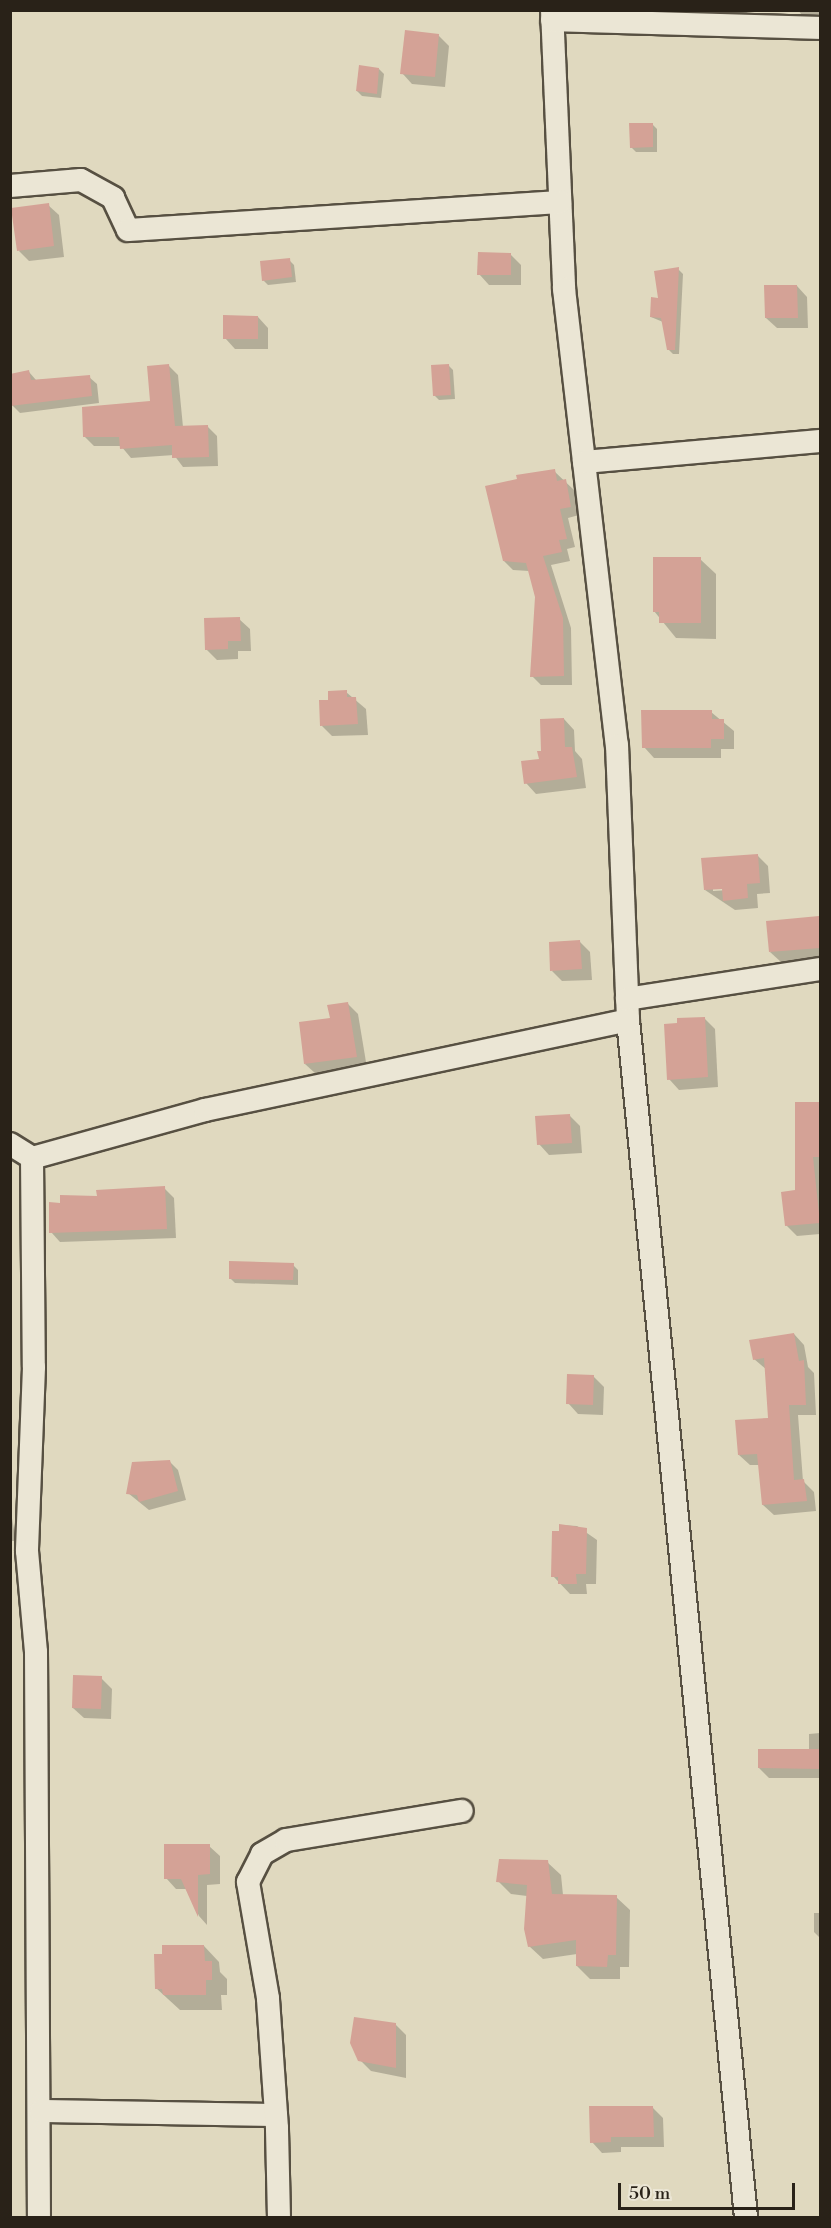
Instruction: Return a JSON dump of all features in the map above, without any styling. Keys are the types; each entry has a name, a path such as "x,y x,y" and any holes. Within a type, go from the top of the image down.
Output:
{"street":[{"path":"746,2217 628,1010 616,745 564,289 552,15 820,28"},
{"path":"10,186 81,180 114,198 128,230 560,202"},
{"path":"584,462 820,441"},
{"path":"10,1144 32,1158 205,1110 628,1010 820,969"},
{"path":"32,1158 34,1367 27,1551 36,1652 41,2111 39,2217"},
{"path":"10,1481 30,1467"},
{"path":"279,2217 276,2115 268,1998 248,1882 262,1854 286,1840 462,1811"},
{"path":"41,2111 276,2115"}],"building":[{"path":"405,30 439,34 435,77 400,74"},
{"path":"359,65 379,68 377,94 356,91"},
{"path":"629,123 653,123 653,147 630,148"},
{"path":"49,203 54,246 17,251 11,208"},
{"path":"478,252 511,253 511,275 477,275"},
{"path":"290,258 292,277 262,281 260,261"},
{"path":"679,267 675,350 667,350 661,318 650,317 651,297 658,298 654,271"},
{"path":"764,285 797,285 798,318 765,318"},
{"path":"223,315 258,316 258,339 223,339"},
{"path":"169,364 175,426 208,425 209,457 172,458 172,445 120,449 119,437 83,437 82,407 150,401 147,366"},
{"path":"449,364 451,395 433,396 431,365"},
{"path":"29,370 31,380 90,375 92,396 10,406 10,374"},
{"path":"555,469 557,481 566,479 571,507 560,509 567,539 559,540 562,552 543,556 563,618 564,676 530,677 535,597 526,563 503,561 485,486 517,479 516,475"},
{"path":"653,557 701,557 701,623 659,623 659,612 653,612"},
{"path":"240,617 241,641 228,641 228,649 205,650 204,618"},
{"path":"347,690 347,697 356,697 358,724 320,726 319,700 328,700 328,691"},
{"path":"641,710 712,710 712,719 724,719 724,739 711,739 711,748 642,748"},
{"path":"564,718 565,747 572,747 577,777 524,784 521,761 539,759 537,751 541,751 540,719"},
{"path":"758,854 760,883 747,884 748,898 723,901 722,889 704,890 701,858"},
{"path":"819,916 820,948 769,952 766,921"},
{"path":"580,940 582,969 550,971 549,942"},
{"path":"348,1002 357,1057 304,1064 299,1022 330,1018 327,1005"},
{"path":"705,1017 708,1077 667,1080 664,1024 677,1023 677,1018"},
{"path":"795,1102 820,1102 820,1157 813,1157 820,1223 785,1226 781,1192 795,1190"},
{"path":"570,1114 572,1143 537,1145 535,1116"},
{"path":"165,1186 167,1229 49,1233 49,1202 60,1203 60,1195 97,1196 96,1190"},
{"path":"229,1261 294,1263 293,1280 229,1279"},
{"path":"794,1333 799,1361 804,1360 806,1405 789,1405 794,1480 804,1479 807,1501 762,1505 757,1454 738,1455 735,1420 768,1418 764,1358 753,1360 749,1340"},
{"path":"567,1374 594,1375 593,1405 566,1404"},
{"path":"170,1460 178,1491 139,1502 137,1495 126,1494 132,1462"},
{"path":"559,1524 587,1528 586,1574 576,1574 577,1584 558,1584 558,1577 551,1577 552,1531 559,1531"},
{"path":"73,1675 102,1676 101,1709 72,1708"},
{"path":"758,1749 820,1749 820,1769 758,1768"},
{"path":"164,1844 210,1844 210,1874 198,1875 198,1917 181,1879 164,1879"},
{"path":"499,1859 548,1860 552,1894 617,1895 616,1955 608,1955 607,1967 576,1966 576,1940 528,1947 524,1929 527,1885 496,1882"},
{"path":"162,1945 204,1945 205,1961 212,1961 212,1980 206,1980 206,1995 163,1995 162,1989 155,1989 154,1954 162,1954"},
{"path":"354,2017 396,2023 396,2068 358,2061 350,2043"},
{"path":"589,2106 653,2106 654,2137 611,2137 611,2142 590,2143"}]}
